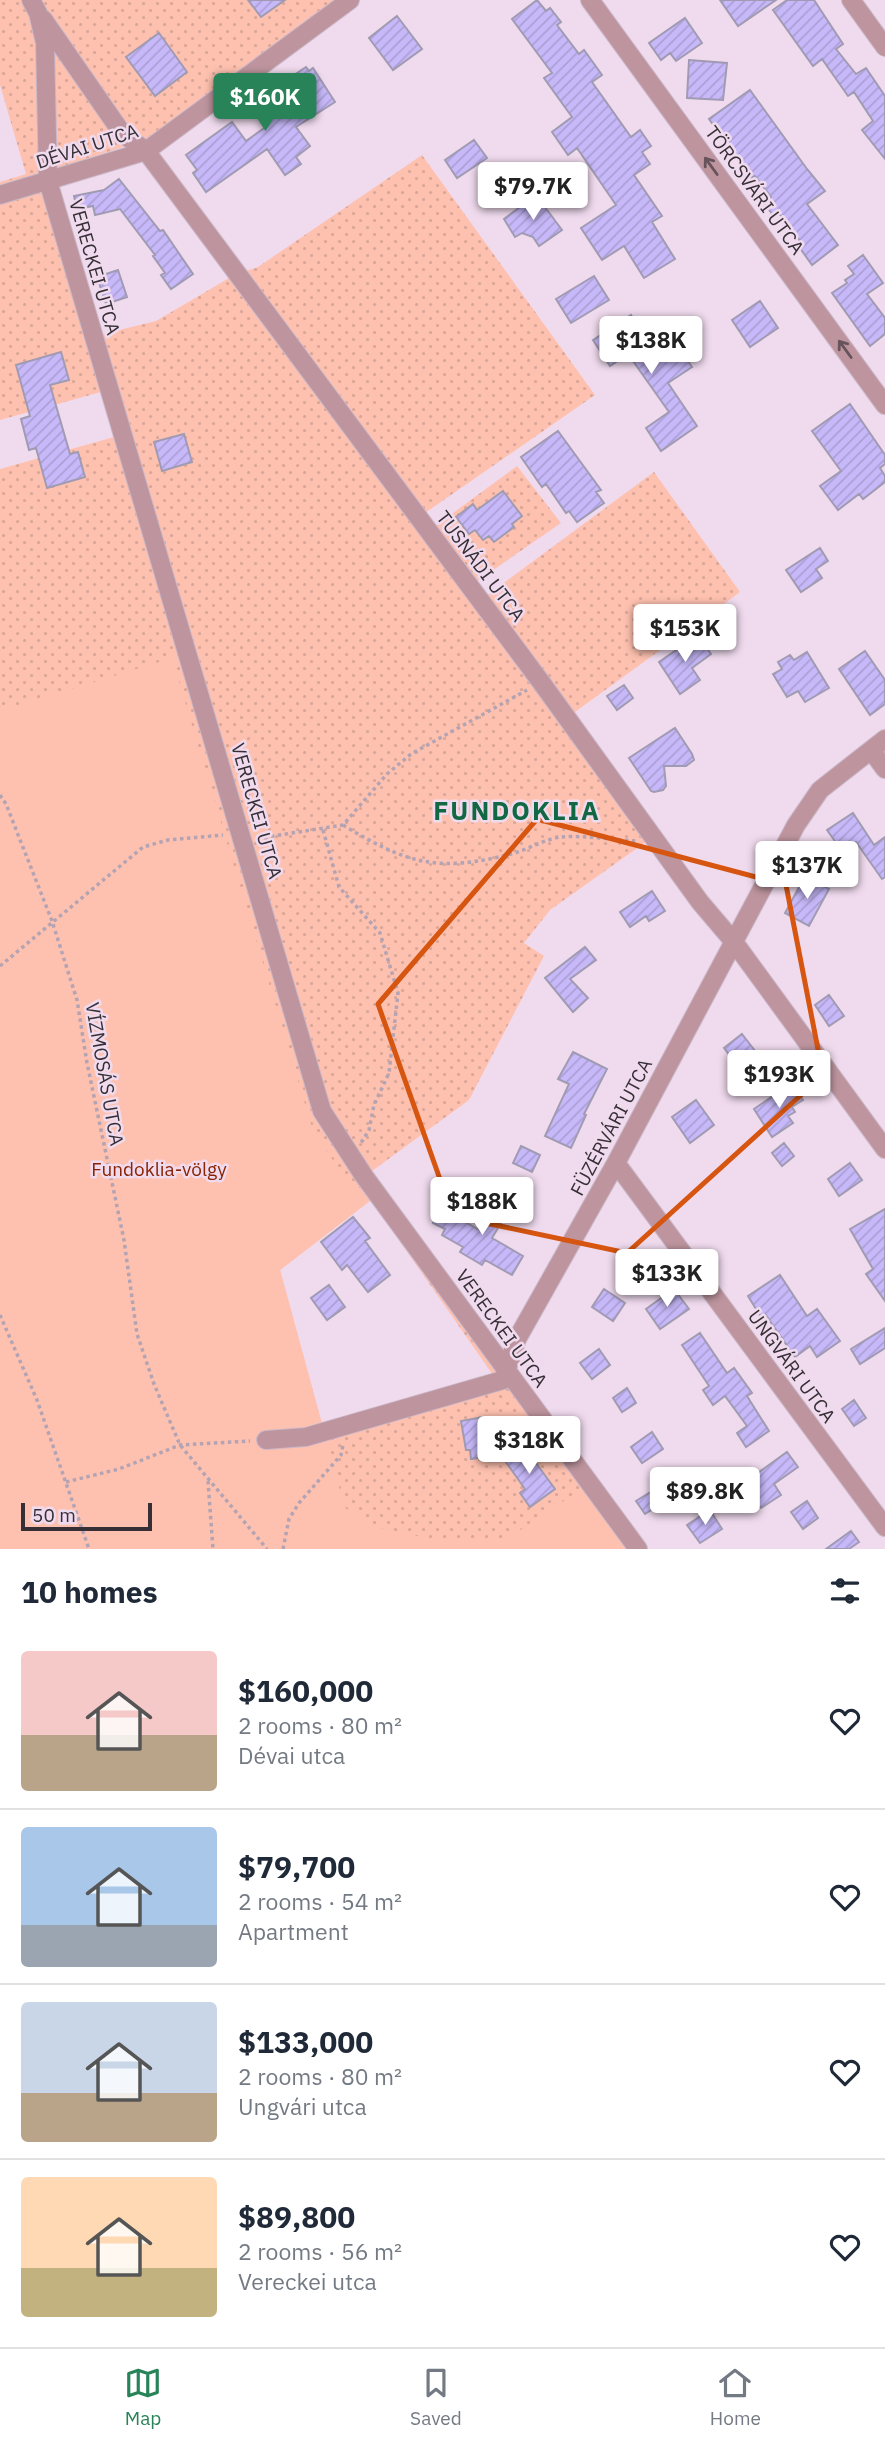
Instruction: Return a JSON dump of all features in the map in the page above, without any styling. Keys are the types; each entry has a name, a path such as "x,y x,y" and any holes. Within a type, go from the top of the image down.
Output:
{"street":[{"name":"DÉVAI UTCA","path":"0,195 146,151 350,0"},
{"name":"TÖRCSVÁRI UTCA","path":"590,0 885,405"},
{"path":"851,0 885,47"},
{"name":"TUSNÁDI UTCA","path":"35,6 122,133 146,151 541,682 655,842 734,942 885,1149"},
{"name":"VERECKEI UTCA","path":"35,6 45,43 48,181 322,1111 364,1176 638,1549"},
{"path":"878,745 885,769"},
{"name":"FÜZÉRVÁRI UTCA","path":"508,1370 517,1339 616,1163 796,825 811,800 834,777 878,745"},
{"name":"UNGVÁRI UTCA","path":"616,1163 885,1527"},
{"path":"265,1440 306,1437 346,1427 503,1380 508,1370"}],"path":[{"path":"0,966 143,847 168,840 244,840 343,825 387,774 411,754 541,682"},
{"name":"VÍZMOSÁS UTCA","path":"0,795 6,804 51,922 77,1000 86,1063 124,1240 138,1334 153,1384 180,1445 267,1549"},
{"path":"343,825 374,844 401,856 434,864 470,864 518,852 560,837 655,842"},
{"path":"323,830 339,887 380,933 398,993 389,1073 374,1105 369,1130 352,1157"},
{"path":"0,1315 37,1400 89,1549"},
{"path":"283,1549 289,1519 299,1503 341,1455 346,1427"},
{"path":"66,1482 119,1469 180,1445 265,1440"},
{"path":"208,1480 213,1549"}],"highlighted area":[{"path":"537,819 786,885 823,1075 627,1253 453,1216 378,1004"}],"green space":[{"path":"0,0 336,0 148,139 54,169 103,334 156,321 236,274 258,267 422,155 595,395 425,513 434,527 517,466 561,523 476,582 486,596 654,472 740,592 564,720 650,839 550,910 524,943 544,956 469,1100 368,1174 493,1336 494,1363 586,1486 612,1540 4,1549 0,1536 0,469 114,437 101,392 0,420 0,182 26,174 0,85","holes":["371,1200 495,1378 322,1424 280,1270"]},
{"name":"Fundoklia-völgy","path":"172,658 314,1134 360,1197 371,1200 280,1270 345,1508 380,1528 426,1538 508,1538 586,1486 632,1549 0,1549 0,711"}],"building":[{"path":"248,0 285,0 261,17"},
{"path":"537,0 546,11 550,8 561,22 557,25 579,54 584,50 602,75 592,82 631,137 640,130 651,146 642,152 650,164 634,175 662,216 652,222 675,259 644,278 624,246 602,260 581,228 616,205 577,148 568,155 552,132 572,117 544,78 552,73 512,19"},
{"path":"720,0 776,0 738,26"},
{"path":"787,0 814,0 843,44 836,49 856,74 866,68 885,96 885,159 862,130 873,121 854,92 848,96 822,59 813,66 773,10"},
{"path":"397,16 422,49 393,70 369,38"},
{"path":"685,18 702,43 676,61 670,53 661,60 649,43"},
{"path":"159,33 187,72 155,96 126,57"},
{"path":"689,60 727,63 723,100 687,98"},
{"path":"306,67 309,71 313,68 335,102 296,127 310,146 296,157 301,164 285,175 267,149 206,192 193,173 197,170 186,155 232,122 246,141 267,126 262,119 286,102 276,87"},
{"path":"750,90 825,191 807,204 838,245 812,265 797,244 800,241 777,211 773,215 763,202 771,197 755,176 751,178 709,119"},
{"path":"474,140 487,158 457,178 445,160"},
{"path":"119,179 160,231 163,230 193,274 171,289 161,275 165,273 153,256 155,255 120,209 95,215 93,206 77,209 74,196 104,190"},
{"path":"536,195 562,230 539,246 533,237 522,233 515,237 504,219"},
{"path":"863,255 883,283 867,294 885,318 885,334 870,346 832,293 847,283 845,280 854,274 848,266"},
{"path":"118,270 127,297 106,304 97,277"},
{"path":"594,276 609,300 571,323 556,299"},
{"path":"760,301 778,328 750,347 732,320"},
{"path":"631,315 659,359 677,346 692,367 668,383 697,426 661,451 646,428 669,412 628,354 610,366 593,340"},
{"path":"61,352 69,380 50,385 70,454 78,452 85,477 47,488 36,448 29,450 21,419 30,416 16,365"},
{"path":"850,404 885,455 885,464 880,468 885,482 863,499 859,494 838,510 820,486 841,471 812,431"},
{"path":"558,431 601,490 596,492 604,503 577,522 569,511 566,513 546,484 542,487 521,457"},
{"path":"184,434 192,462 162,471 154,442"},
{"path":"503,491 522,516 512,524 514,527 494,542 489,536 483,540 475,530 469,534 456,517 473,504 477,510"},
{"path":"820,548 828,561 816,569 822,578 801,592 786,570"},
{"path":"698,635 711,654 692,668 700,680 680,694 659,662"},
{"path":"865,651 885,680 885,704 870,715 839,669"},
{"path":"807,652 829,688 805,702 798,691 787,697 773,674 782,669 778,662 790,655 794,660"},
{"path":"624,685 633,698 617,710 607,696"},
{"path":"675,728 694,760 686,766 664,766 666,786 663,790 651,791 629,758"},
{"path":"853,813 874,845 885,837 885,877 882,879 856,842 842,851 827,830"},
{"path":"805,876 829,889 809,926 785,913"},
{"path":"652,891 665,911 649,921 646,916 630,927 620,912"},
{"path":"585,947 596,960 570,979 588,998 573,1012 545,978"},
{"path":"829,995 844,1016 829,1026 815,1005"},
{"path":"742,1034 756,1052 738,1066 724,1048"},
{"path":"573,1052 607,1069 584,1114 586,1115 571,1148 545,1136 569,1084 558,1079"},
{"path":"792,1083 803,1100 792,1107 795,1112 788,1116 793,1123 772,1137 754,1109"},
{"path":"696,1100 714,1125 690,1143 672,1117"},
{"path":"784,1143 794,1156 782,1166 772,1153"},
{"path":"521,1146 540,1155 532,1172 513,1163"},
{"path":"850,1163 862,1180 839,1196 828,1179"},
{"path":"500,1195 513,1203 492,1238 523,1256 512,1275 485,1260 482,1265 460,1252 463,1247 442,1235 445,1229 433,1223 441,1208 479,1230"},
{"path":"885,1209 885,1301 866,1274 873,1269 850,1229"},
{"path":"353,1217 370,1238 365,1241 390,1275 368,1292 347,1265 342,1270 321,1242"},
{"path":"780,1275 807,1316 817,1309 840,1341 817,1357 810,1346 795,1357 765,1314 761,1317 748,1296"},
{"path":"329,1285 345,1307 327,1320 311,1298"},
{"path":"604,1289 625,1303 613,1321 592,1307"},
{"path":"674,1289 689,1309 660,1329 646,1309"},
{"path":"885,1328 885,1348 860,1364 851,1349"},
{"path":"700,1333 727,1373 734,1368 752,1393 747,1396 769,1431 746,1447 737,1433 747,1426 725,1396 713,1405 703,1390 709,1386 682,1345"},
{"path":"599,1349 610,1365 592,1379 580,1363"},
{"path":"627,1388 636,1403 622,1412 613,1398"},
{"path":"854,1400 866,1418 854,1426 842,1409"},
{"path":"484,1417 490,1456 471,1459 470,1450 466,1450 461,1421"},
{"path":"652,1432 663,1449 642,1463 631,1447"},
{"path":"522,1444 555,1489 530,1507 520,1493 525,1489 503,1458"},
{"path":"787,1452 798,1467 774,1484 781,1495 761,1508 744,1483"},
{"path":"698,1473 710,1492 698,1499 686,1481"},
{"path":"662,1485 670,1498 645,1514 636,1501"},
{"path":"807,1501 818,1518 803,1529 791,1512"},
{"path":"710,1510 722,1529 700,1543 687,1525"},
{"path":"851,1531 859,1542 849,1549 826,1549"}],"district":[{"name":"FUNDOKLIA","path":"517,810"}]}
